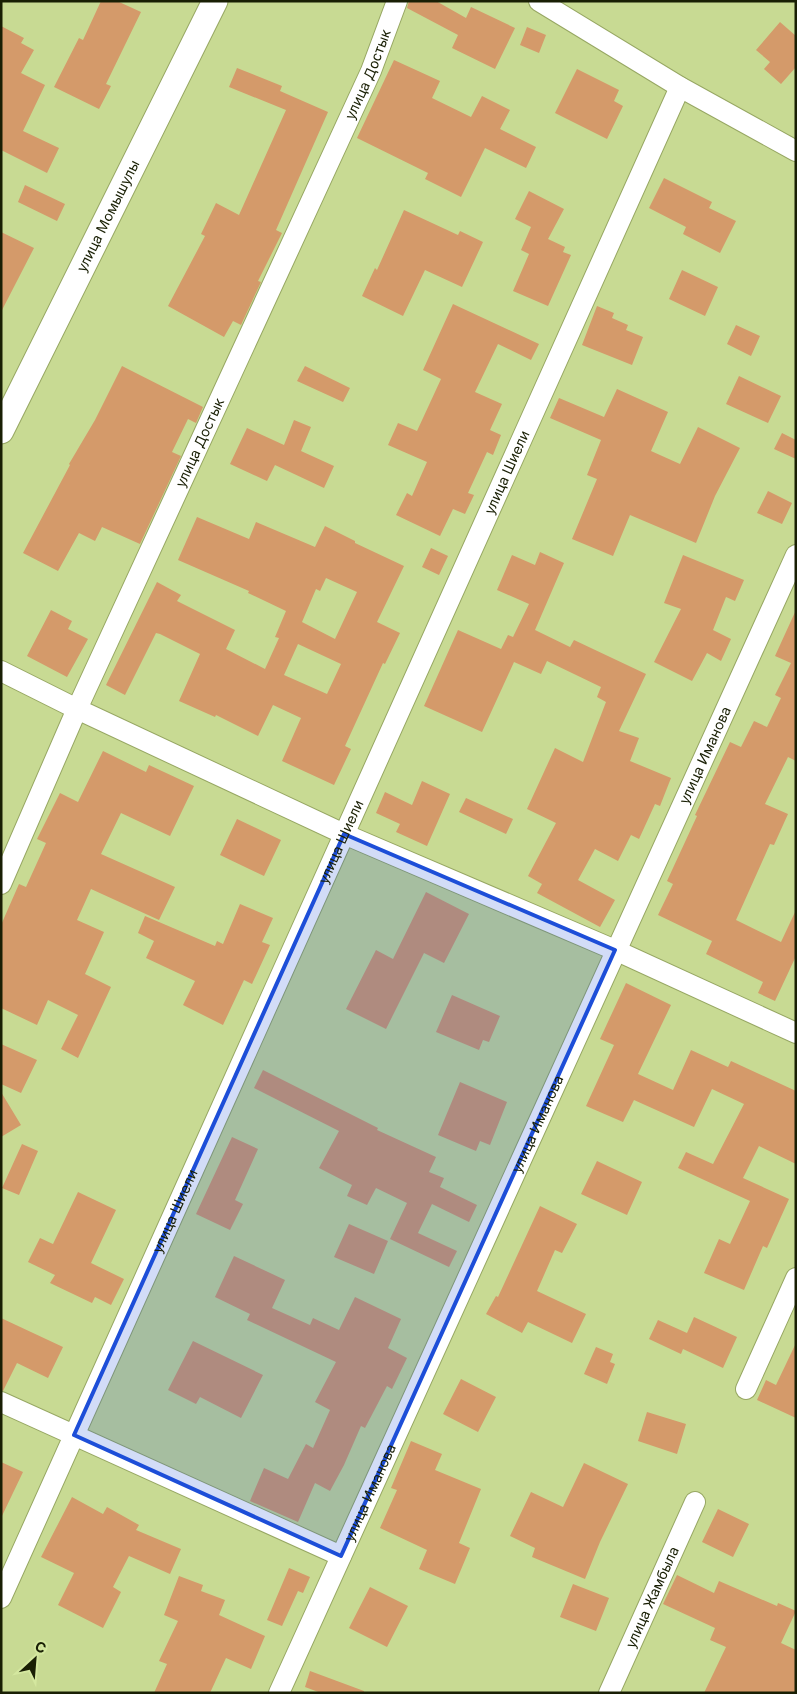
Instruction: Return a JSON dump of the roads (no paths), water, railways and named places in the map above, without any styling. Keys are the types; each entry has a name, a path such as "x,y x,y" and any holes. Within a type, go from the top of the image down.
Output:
{"street":[{"name":"улица Момышулы","path":"1,431 215,1"},
{"name":"улица Достык","path":"1,884 77,709 367,80 397,1"},
{"path":"539,1 680,87 796,150"},
{"name":"улица Шиели","path":"1,1598 680,87"},
{"name":"улица Иманова","path":"279,1693 796,555"},
{"path":"1,671 77,709 344,834 616,950 796,1033"},
{"path":"746,1389 796,1278"},
{"path":"1,1402 341,1556"},
{"name":"улица Жамбыла","path":"608,1693 695,1502"}]}
